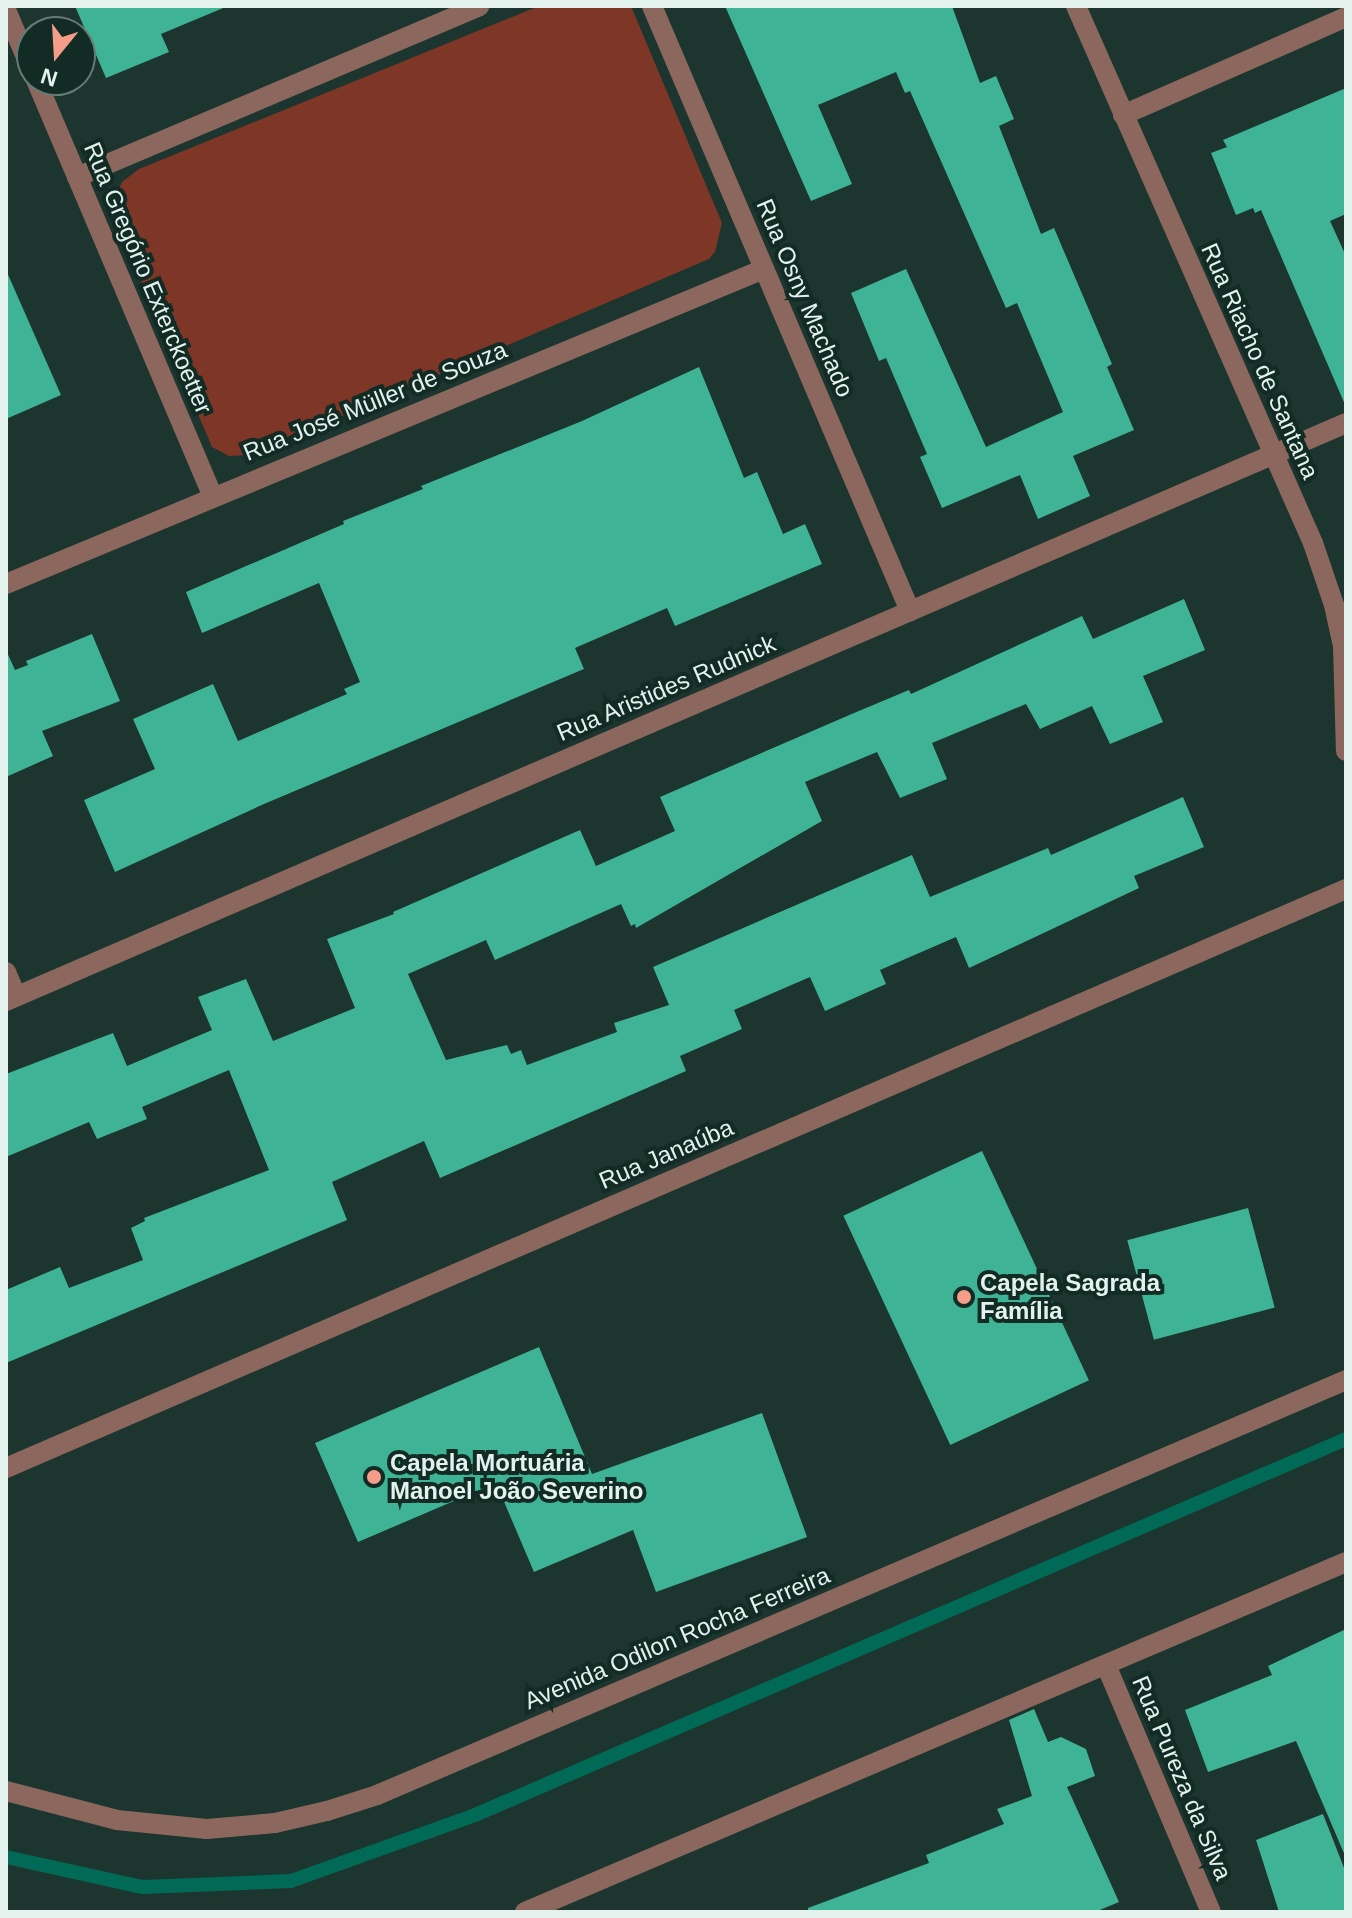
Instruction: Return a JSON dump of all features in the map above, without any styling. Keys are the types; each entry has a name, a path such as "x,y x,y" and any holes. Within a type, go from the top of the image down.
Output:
{"street":[{"path":"77,177 479,6"},
{"name":"Rua Osny Machado","path":"652,6 910,611"},
{"name":"Rua Riacho de Santana","path":"1076,6 1313,543 1334,605 1343,646 1346,751"},
{"path":"6,10 16,33"},
{"path":"1123,115 1346,17"},
{"name":"Rua Gregório Exterckoetter","path":"43,96 213,496"},
{"name":"Rua José Müller de Souza","path":"6,584 764,269"},
{"name":"Rua Aristides Rudnick","path":"11,998 1346,423"},
{"name":"Rua Janaúba","path":"6,1468 1346,889"},
{"path":"6,972 11,998"},
{"name":"Avenida Odilon Rocha Ferreira","path":"6,1791 117,1820 207,1829 275,1823 327,1811 377,1795 1346,1380"},
{"path":"525,1912 1346,1562"},
{"name":"Rua Pureza da Silva","path":"1106,1665 1211,1912"}],"shaded area":[{"path":"539,6 631,6 722,223 715,252 709,259 251,455 229,456 212,447 117,223 114,201 122,182 139,169"}],"building":[{"path":"75,6 228,6 161,34 169,52 106,78 96,55 96,16 79,16"},
{"path":"725,6 952,6 980,83 996,76 1014,119 999,126 1041,234 1054,228 1112,364 1107,367 1134,430 1073,456 1090,496 1038,519 1020,475 942,508 920,457 927,454 886,358 879,361 851,293 906,269 986,447 1063,412 1017,303 1006,308 910,91 905,93 896,72 818,105 852,184 811,201"},
{"path":"1346,88 1346,214 1330,221 1346,256 1346,407 1261,210 1255,213 1253,208 1236,215 1211,153 1227,147 1223,140"},
{"path":"6,270 61,395 6,419"},
{"path":"699,367 744,478 757,472 783,534 805,524 822,564 675,626 667,608 575,648 584,669 264,804 115,872 84,800 155,769 133,719 213,684 238,741 347,694 344,689 360,682 319,583 202,633 186,592 344,524 343,521 423,489 421,486 582,421"},
{"path":"1184,599 1205,650 1143,676 1163,722 1110,744 1092,706 1040,729 1026,704 932,743 947,779 900,798 877,752 805,782 822,821 636,928 635,924 631,926 621,904 495,960 486,940 408,974 446,1060 507,1045 511,1054 521,1050 527,1065 617,1032 614,1023 669,1005 653,967 912,855 930,897 1048,848 1051,855 1183,797 1204,847 1134,876 1139,888 969,968 956,937 880,970 886,984 825,1011 810,977 734,1010 742,1029 680,1056 686,1071 440,1178 424,1141 332,1182 347,1220 6,1363 6,1290 60,1267 69,1288 143,1260 131,1228 145,1221 144,1218 269,1170 229,1070 142,1107 147,1119 97,1139 89,1122 6,1157 6,1074 113,1033 127,1066 212,1030 198,997 246,979 273,1041 355,1008 327,939 394,914 580,830 596,866 675,831 660,797 909,690 911,694 1082,616 1093,639"},
{"path":"92,634 120,701 42,731 53,756 6,777 6,650 15,670 28,665 26,661"},
{"name":"Capela Sagrada Família","path":"982,1151 1089,1380 950,1445 843,1216"},
{"path":"1248,1208 1275,1307 1154,1340 1127,1240"},
{"path":"539,1347 592,1474 762,1413 807,1537 656,1592 633,1530 534,1572 496,1483 358,1542 315,1443"},
{"path":"1346,1629 1346,1858 1296,1741 1208,1772 1185,1710 1272,1675 1268,1666"},
{"path":"1034,1709 1048,1742 1061,1737 1086,1749 1095,1776 1067,1787 1119,1902 1095,1912 808,1912 808,1908 929,1863 926,1855 1004,1824 997,1809 1032,1796 1009,1720"},
{"path":"1323,1814 1346,1873 1346,1912 1279,1912 1256,1840"}],"waterway":[{"path":"6,1857 143,1887 291,1881 475,1815 1346,1439"}],"place":[{"name":"Capela Sagrada Família","path":"964,1297"},
{"name":"Capela Mortuária Manoel João Severino","path":"374,1477"}]}
